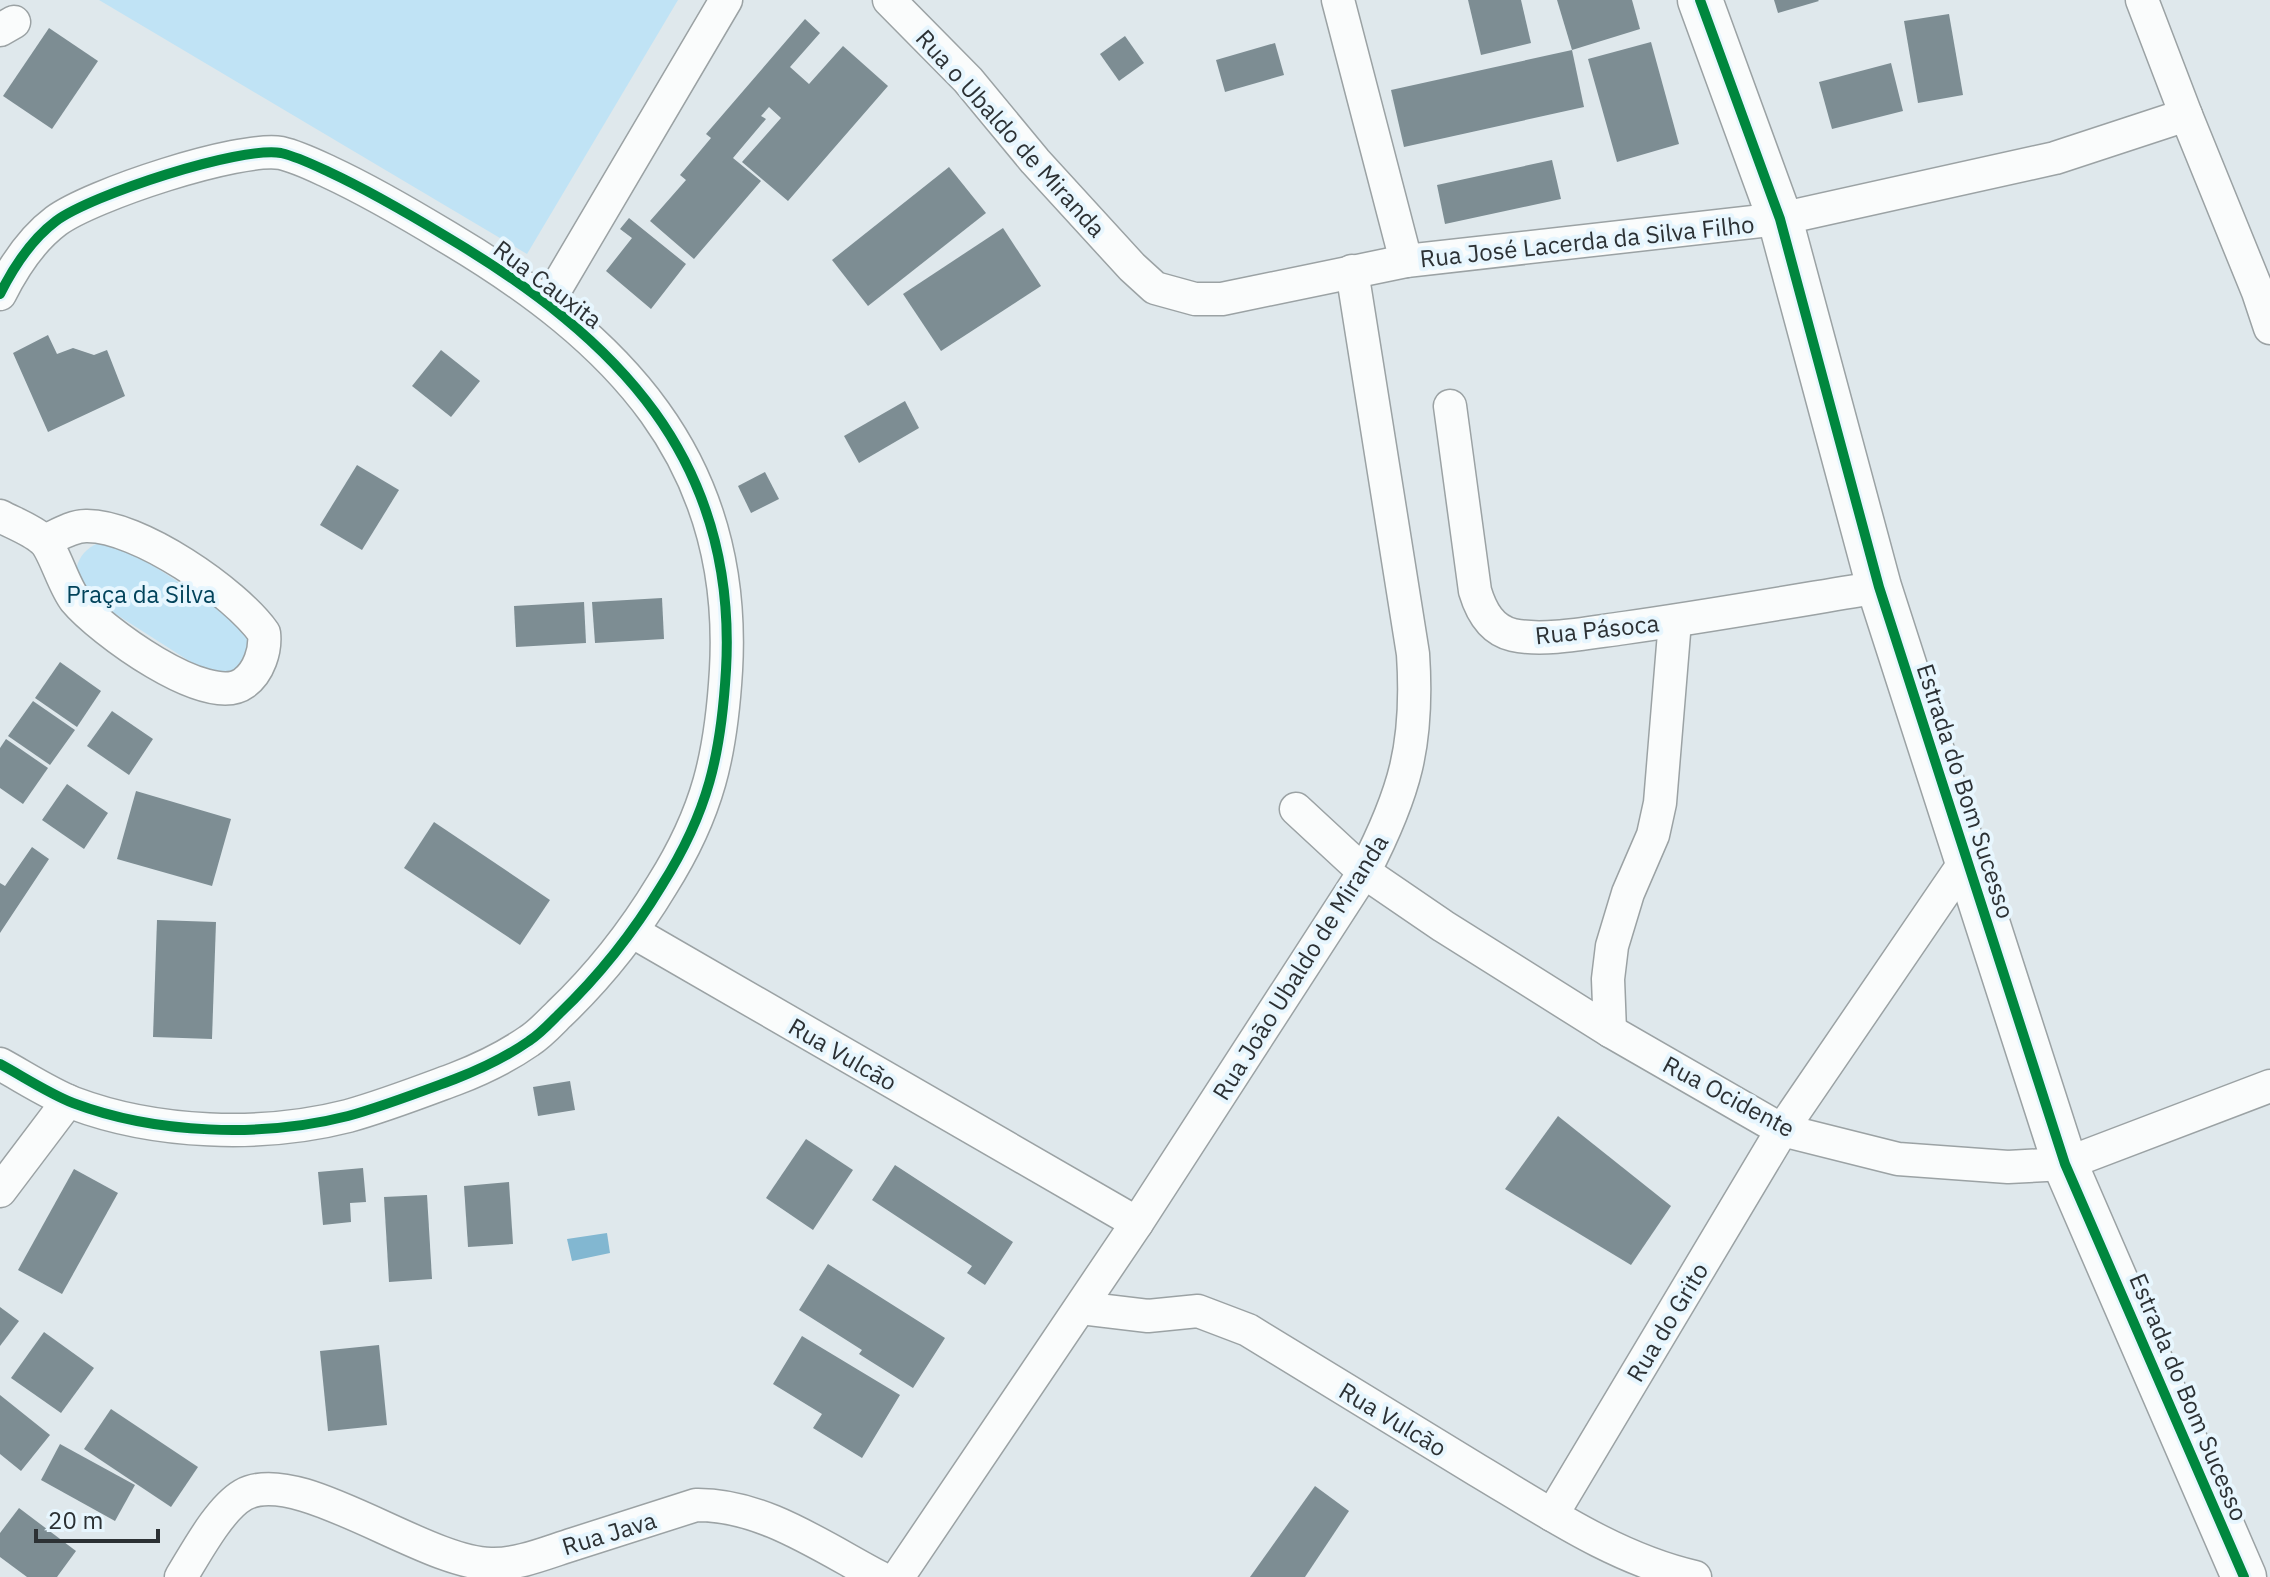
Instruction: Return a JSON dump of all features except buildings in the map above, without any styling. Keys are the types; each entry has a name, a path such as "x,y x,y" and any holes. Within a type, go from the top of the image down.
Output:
{"street":[{"path":"548,302 726,0"},
{"name":"Rua o Ubaldo de Miranda","path":"889,0 968,80 1035,161 1132,267"},
{"path":"1338,0 1406,261"},
{"name":"Estrada do Bom Sucesso","path":"1700,0 1780,219 1879,587 2065,1164 2244,1577"},
{"path":"2142,0 2270,328"},
{"name":"Rua José Lacerda da Silva Filho","path":"1132,267 1155,288 1195,299 1222,299 1406,261 1780,219 2055,158 2186,115"},
{"name":"Rua Cauxita","path":"0,294 22,256 39,235 61,217 90,202 197,165 226,157 272,152 299,158 351,182 476,254 548,302 612,360 652,405 683,453 703,500 720,568 727,642 724,712 713,777 692,831 633,932 581,993 533,1039 485,1067 344,1117 284,1126 226,1129 165,1126 117,1118 68,1101 0,1064"},
{"name":"Rua João Ubaldo de Miranda","path":"898,1577 1081,1308 1364,872 1388,826 1404,783 1410,751 1415,684 1413,654 1352,271"},
{"name":"Rua Pásoca","path":"1450,406 1475,591 1490,622 1511,635 1538,637 1675,621 1879,587"},
{"path":"0,516 45,541 62,581 75,599 101,625 162,665 197,683 220,690 243,684 256,668 262,654 264,633 247,611 157,548 139,538 86,526 75,527 45,541"},
{"path":"1610,1031 1608,979 1612,946 1628,893 1653,835 1660,803 1675,621"},
{"name":"Rua Ocidente","path":"1296,809 1364,872 1443,926 1610,1031 1782,1130 1898,1159 2008,1167 2065,1164 2270,1086"},
{"name":"Rua do Grito","path":"1552,1515 1782,1130 1967,859"},
{"name":"Rua Vulcão","path":"633,932 1137,1223"},
{"path":"0,1191 68,1101"},
{"name":"Rua Vulcão","path":"1081,1308 1148,1316 1198,1311 1224,1319 1248,1330 1552,1515 1611,1547 1673,1572 1695,1577"},
{"name":"Rua Java","path":"181,1577 217,1522 242,1495 271,1489 303,1494 443,1555 493,1565 528,1558 696,1505 734,1507 784,1527 879,1577"}],"green space":[{"path":"99,0 678,0 527,254"},
{"name":"Praça da Silva","path":"112,539 251,629 249,663 219,680 78,590 76,571 82,556 94,545"}],"shaded area":[{"path":"607,1233 610,1253 572,1261 567,1239"}],"cycle path":[{"path":"1700,0 1780,219 1879,587 2065,1164 2244,1577"},
{"path":"0,294 24,254 56,221 100,198 166,175 233,157 281,153 306,161 359,187 433,228 508,276 564,318 613,363 655,412 688,467 711,528 724,595 726,670 716,756 709,782 691,833 662,885 615,953 574,999 541,1032 484,1067 348,1116 280,1128 245,1130 173,1127 105,1113 64,1099 0,1064"}]}
